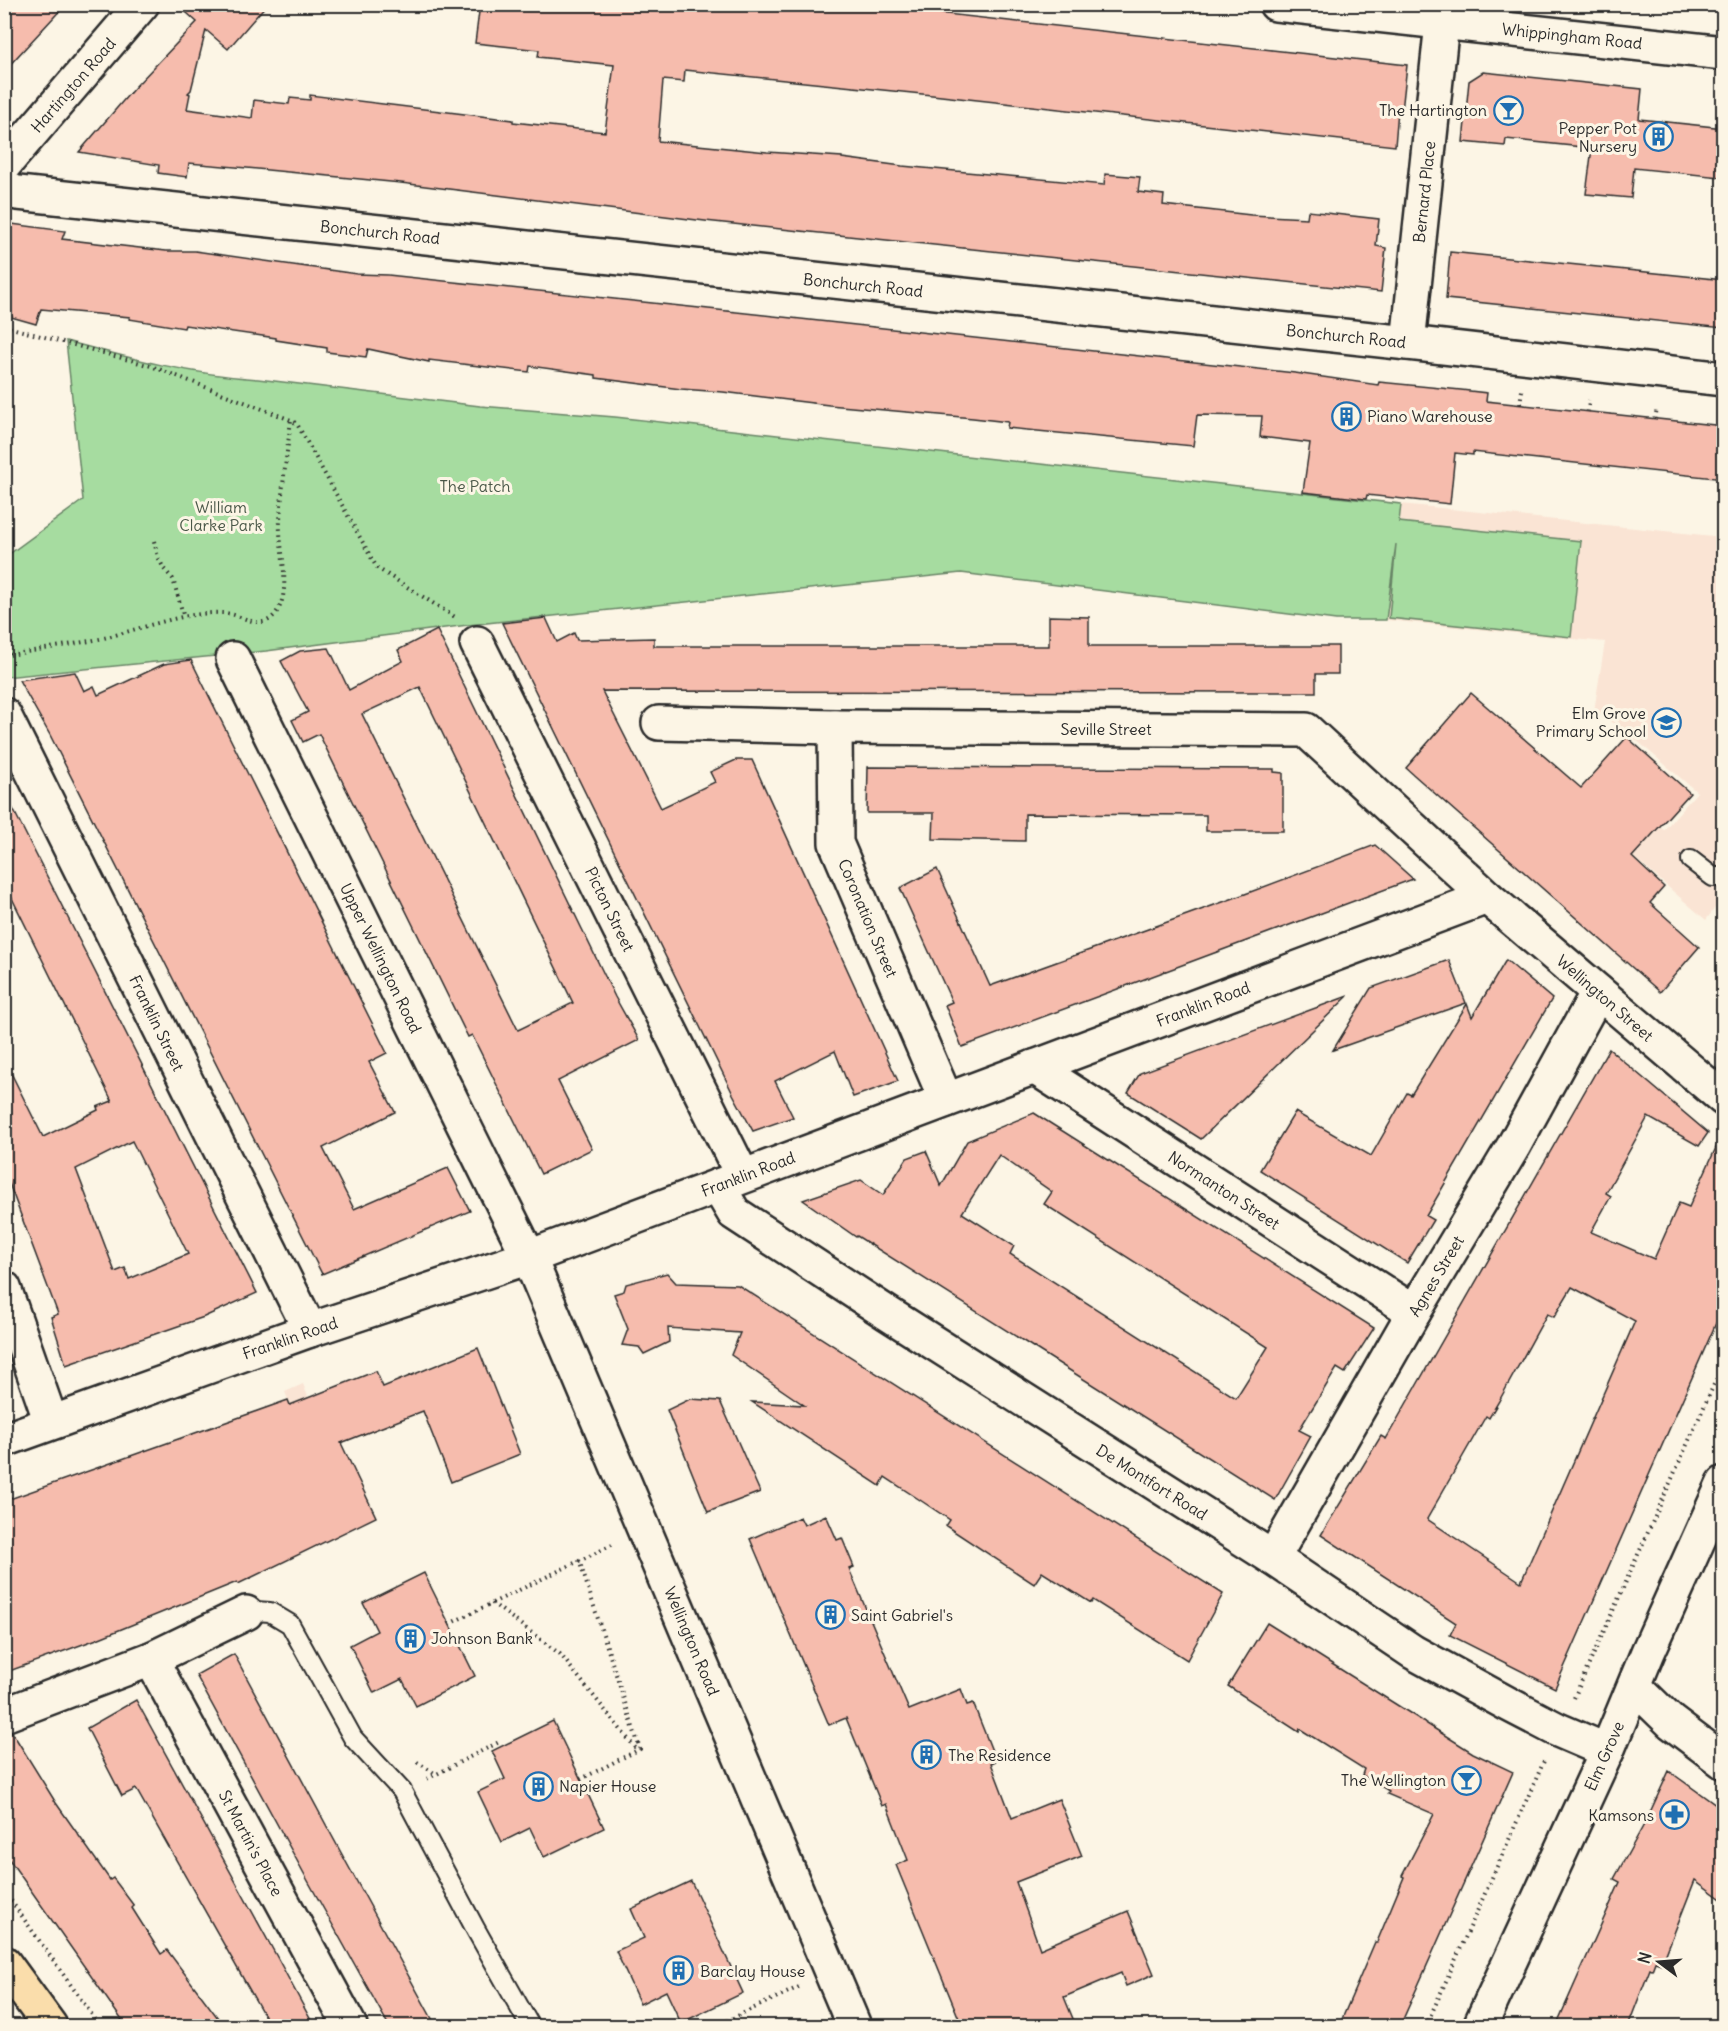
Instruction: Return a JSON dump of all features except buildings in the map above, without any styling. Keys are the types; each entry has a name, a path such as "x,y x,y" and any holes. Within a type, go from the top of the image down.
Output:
{"main road":[{"path":"4,1963 45,2024"}],"street":[{"name":"Hartington Road","path":"4,165 142,4"},
{"name":"Whippingham Road","path":"1276,4 1443,13 1724,53"},
{"name":"Bernard Place","path":"1408,343 1443,13"},
{"name":"Bonchurch Road","path":"4,186 18,193 1724,379"},
{"name":"Picton Street","path":"477,643 730,1180"},
{"name":"Upper Wellington Road","path":"233,659 529,1257"},
{"name":"Franklin Street","path":"4,715 310,1330"},
{"name":"Seville Street","path":"659,723 835,727 1306,730 1487,897"},
{"name":"Coronation Street","path":"835,727 836,843 946,1100"},
{"name":"Franklin Road","path":"4,1440 310,1330 529,1257 1487,897"},
{"name":"Wellington Street","path":"1487,897 1724,1099"},
{"name":"Agnes Street","path":"1273,1558 1414,1312 1513,1147 1598,992"},
{"name":"Normanton Street","path":"1034,1067 1414,1312"},
{"name":"De Montfort Road","path":"730,1180 734,1213 739,1217 1273,1558 1413,1652 1558,1730 1607,1751"},
{"name":"Wellington Road","path":"529,1257 854,2026"},
{"path":"4,1288 51,1422"},
{"name":"Elm Grove","path":"1480,2026 1607,1751 1648,1652 1724,1484"},
{"path":"4,1715 151,1659 246,1613"},
{"name":"St Martin's Place","path":"151,1659 350,2026"},
{"path":"1635,1687 1671,1722 1724,1762"}],"lane":[{"path":"1691,860 1713,877 1724,877"},
{"path":"246,1613 270,1612 290,1624 353,1738 402,1791 530,2026"}],"path":[{"path":"4,326 151,366 297,424 377,568 468,625 477,643"},
{"path":"1520,404 1522,387"},
{"path":"1588,412 1590,394"},
{"path":"1722,426 1724,418"},
{"path":"4,656 101,638 184,618 224,613 265,622 277,611 284,592 280,522 291,420"},
{"path":"154,541 164,569 173,579 184,618"},
{"path":"1426,2026 1724,1362"},
{"path":"449,1624 612,1544"},
{"path":"579,1560 639,1749 637,1750"},
{"path":"492,1603 560,1654 637,1750"},
{"path":"402,1791 501,1741"},
{"path":"581,1779 637,1750"},
{"path":"4,1891 99,2026"},
{"path":"717,2026 799,1987"}],"shaded area":[{"name":"Elm Grove Primary School","path":"1401,504 1723,537 1724,896 1706,920 1630,854 1656,825 1664,830 1697,792 1628,733 1594,711 1605,642 1386,620"},
{"path":"303,1384 324,1437 306,1444 285,1392"}],"green space":[{"name":"William Clarke Park","path":"66,341 113,354 209,374 480,406 615,417 1401,504 1399,522 1581,541 1571,637 1389,618 1396,544 1386,620 1336,620 961,573 468,625 266,651 5,677 4,558 83,500"}],"place":[{"name":"The Hartington","path":"1508,110"},
{"name":"Pepper Pot Nursery","path":"1658,137"},
{"name":"Piano Warehouse","path":"1346,416"},
{"name":"Elm Grove Primary School","path":"1667,722"},
{"name":"Saint Gabriel's","path":"830,1615"},
{"name":"Johnson Bank","path":"410,1638"},
{"name":"The Residence","path":"927,1755"},
{"name":"The Wellington","path":"1467,1780"},
{"name":"Napier House","path":"538,1786"},
{"name":"Kamsons","path":"1675,1815"},
{"name":"Barclay House","path":"679,1971"}],"park label":[{"name":"The Patch","path":"475,486"}]}
